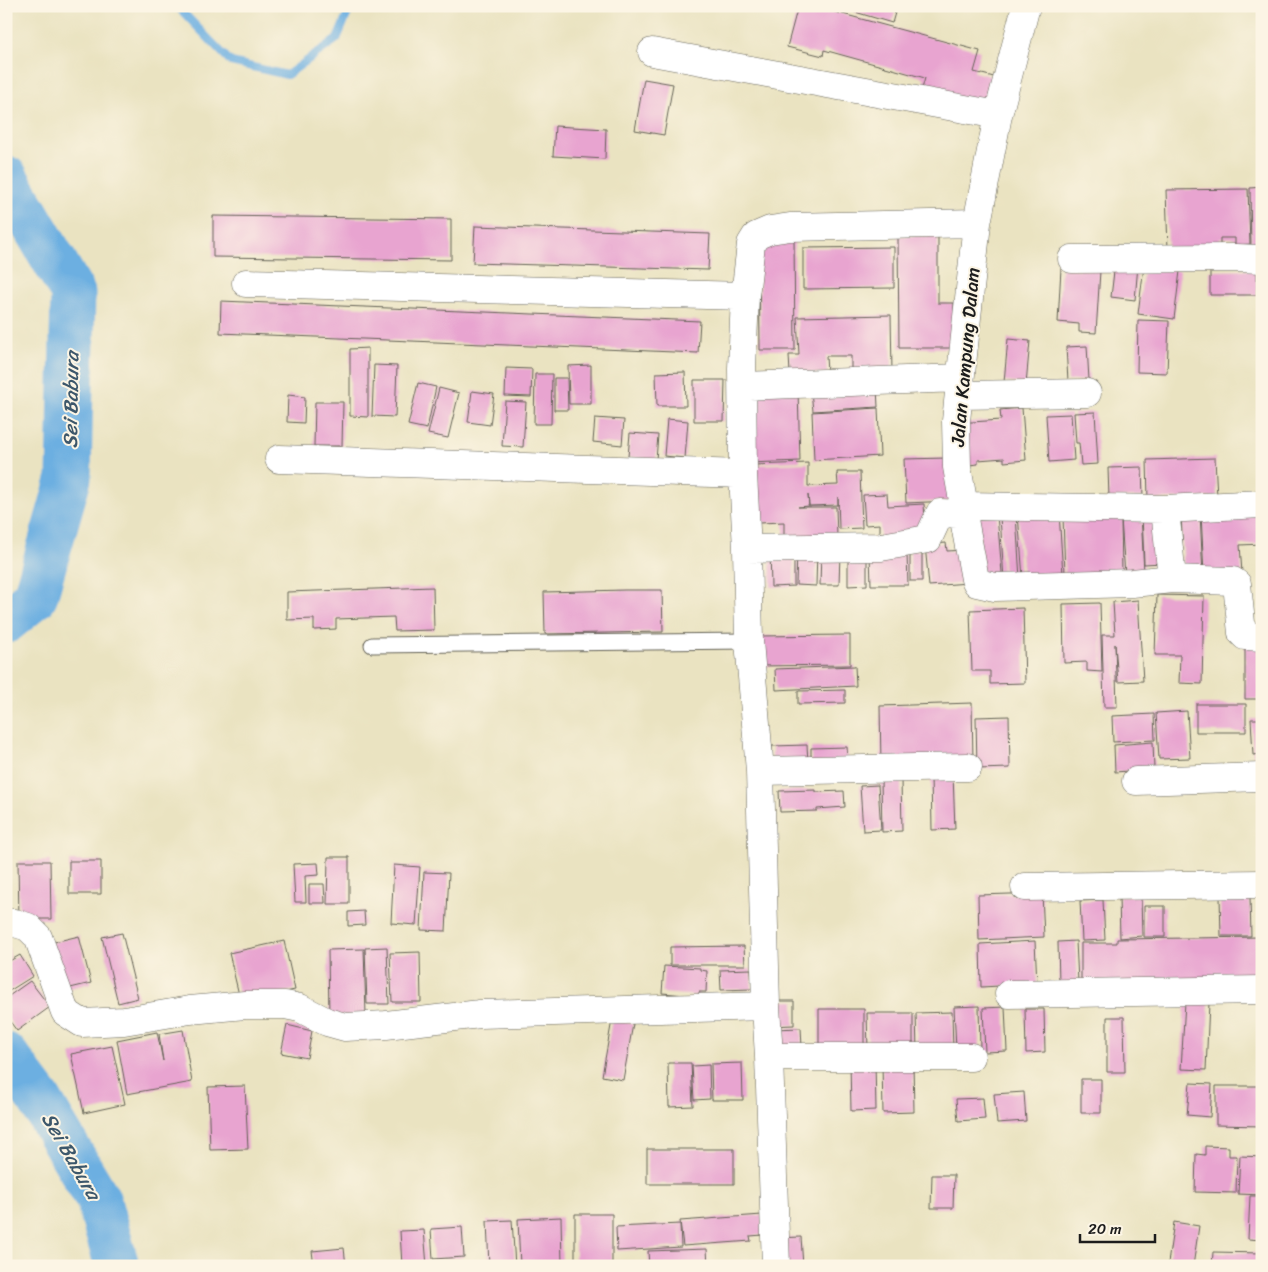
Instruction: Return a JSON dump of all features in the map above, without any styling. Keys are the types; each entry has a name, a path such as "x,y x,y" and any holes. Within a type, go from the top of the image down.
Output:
{"street":[{"name":"Jalan Kampung Dalam","path":"1026,6 998,115 977,224 956,421 957,467 975,579 977,583 995,587 1132,583 1172,579"},
{"path":"652,52 998,115"},
{"path":"776,1266 766,1006 760,771 748,641 747,549 743,474 745,296 751,244 756,236 770,230 790,227 977,224"},
{"path":"1072,259 1236,258 1262,260"},
{"path":"246,283 745,296"},
{"path":"743,386 960,387 1087,392"},
{"path":"279,459 743,474"},
{"path":"747,549 881,547 928,539 939,514 963,510 1165,509 1262,504"},
{"path":"1165,509 1172,579 1233,581 1237,584 1242,633 1246,636 1262,637"},
{"path":"760,771 968,767"},
{"path":"1136,781 1262,777"},
{"path":"1025,887 1262,884"},
{"path":"6,923 15,923 28,927 38,936 66,1012 72,1018 82,1023 124,1021 190,1010 245,1005 284,1005 300,1008 327,1022 345,1027 386,1025 480,1014 766,1006"},
{"path":"1008,994 1262,990"},
{"path":"769,1057 971,1057"}],"lane":[{"path":"372,645 748,641"}],"building":[{"path":"798,6 813,6 980,51 974,72 994,77 986,106 922,89 925,78 824,50 823,56 787,47"},
{"path":"857,6 897,6 892,23 855,12"},
{"path":"644,79 673,84 664,135 635,130"},
{"path":"555,126 606,129 605,159 553,156"},
{"path":"1262,187 1262,248 1251,249 1250,188"},
{"path":"1248,189 1250,244 1235,245 1235,238 1220,238 1220,249 1168,250 1166,190"},
{"path":"213,216 451,219 451,260 213,257"},
{"path":"475,226 710,234 708,270 473,263"},
{"path":"759,236 794,236 795,350 760,350"},
{"path":"898,236 938,236 938,303 954,303 954,348 899,348"},
{"path":"894,247 894,288 803,289 803,248"},
{"path":"1115,263 1138,265 1135,300 1111,297"},
{"path":"1144,266 1180,271 1174,319 1138,314"},
{"path":"1061,268 1100,271 1096,333 1079,332 1079,324 1058,322"},
{"path":"1257,270 1257,295 1210,295 1210,271"},
{"path":"221,301 700,321 698,353 220,333"},
{"path":"891,315 892,373 851,374 851,356 826,356 827,373 790,374 789,355 799,355 797,317"},
{"path":"1138,320 1169,321 1167,373 1137,372"},
{"path":"1008,339 1030,341 1026,384 1004,382"},
{"path":"1087,346 1089,380 1068,381 1066,347"},
{"path":"368,348 368,417 350,416 350,349"},
{"path":"374,365 397,366 395,417 372,416"},
{"path":"591,365 591,404 569,404 568,366"},
{"path":"506,368 532,369 531,397 505,396"},
{"path":"685,372 686,406 657,406 656,373"},
{"path":"535,374 552,374 551,424 534,424"},
{"path":"554,378 567,378 568,410 554,410"},
{"path":"694,380 725,380 724,421 694,421"},
{"path":"418,383 436,387 427,429 408,425"},
{"path":"439,388 459,393 448,438 428,434"},
{"path":"877,388 878,407 813,411 811,391"},
{"path":"798,390 800,461 749,463 747,391"},
{"path":"472,391 494,394 490,425 468,422"},
{"path":"288,395 305,397 304,423 287,422"},
{"path":"505,401 526,402 523,447 502,446"},
{"path":"315,402 343,402 342,446 314,446"},
{"path":"878,408 880,456 814,460 812,412"},
{"path":"1022,408 1026,460 1004,462 1004,458 978,460 978,464 960,466 957,423 1001,420 1000,410"},
{"path":"1095,412 1098,464 1081,465 1079,443 1076,443 1074,413"},
{"path":"1071,414 1074,460 1049,462 1046,415"},
{"path":"595,418 624,420 622,445 593,442"},
{"path":"667,419 688,421 685,458 664,456"},
{"path":"630,433 658,435 656,460 628,457"},
{"path":"947,458 950,501 906,503 904,459"},
{"path":"1215,458 1217,497 1148,500 1147,460"},
{"path":"808,463 808,486 838,485 837,472 860,472 862,528 839,529 838,497 838,505 798,507 836,507 837,537 784,538 784,522 759,523 754,465"},
{"path":"1142,467 1143,497 1109,498 1108,468"},
{"path":"887,494 888,506 924,504 926,535 880,537 880,524 865,525 863,495"},
{"path":"1262,510 1262,544 1240,545 1242,573 1204,575 1201,513"},
{"path":"1059,512 1063,575 1023,578 1018,514"},
{"path":"1161,512 1163,563 1144,564 1142,513"},
{"path":"1200,512 1203,577 1184,578 1181,513"},
{"path":"1141,513 1144,573 1125,575 1121,519 1122,573 1065,575 1063,517"},
{"path":"997,515 1002,573 982,575 978,517"},
{"path":"1016,515 1020,579 1004,580 1000,516"},
{"path":"946,543 947,551 965,550 968,583 929,586 925,545"},
{"path":"770,549 794,549 794,586 771,587"},
{"path":"797,549 817,549 816,586 796,585"},
{"path":"910,550 922,551 922,581 910,581"},
{"path":"821,551 840,552 839,585 820,585"},
{"path":"907,554 908,585 871,585 870,555"},
{"path":"848,556 867,556 867,585 848,586"},
{"path":"433,587 434,630 395,631 394,617 336,619 336,629 314,630 314,619 287,620 287,592"},
{"path":"662,590 663,632 545,634 544,592"},
{"path":"1157,595 1204,596 1202,684 1179,683 1180,655 1155,655"},
{"path":"1138,600 1143,681 1118,682 1115,644 1117,707 1104,707 1102,635 1115,635 1113,602"},
{"path":"1100,603 1102,672 1087,671 1087,662 1064,663 1063,604"},
{"path":"1023,608 1025,683 990,684 990,671 972,671 970,610"},
{"path":"850,635 850,665 757,666 757,636"},
{"path":"1245,646 1262,646 1262,699 1245,699"},
{"path":"855,666 856,686 776,690 775,669"},
{"path":"845,690 845,703 798,704 798,691"},
{"path":"972,703 973,762 881,764 880,706"},
{"path":"1196,704 1246,704 1246,732 1196,732"},
{"path":"1187,711 1190,758 1159,759 1156,713"},
{"path":"1154,714 1155,740 1113,742 1112,716"},
{"path":"1009,716 1010,768 977,769 976,717"},
{"path":"1251,719 1262,719 1262,754 1253,755"},
{"path":"1153,742 1154,769 1115,772 1114,745"},
{"path":"807,745 808,763 772,764 772,746"},
{"path":"847,747 848,762 811,763 811,748"},
{"path":"953,774 955,829 932,830 931,775"},
{"path":"901,779 902,831 882,832 881,780"},
{"path":"878,785 881,830 863,831 860,786"},
{"path":"816,790 816,792 844,791 845,807 817,809 817,811 780,812 779,791"},
{"path":"328,857 349,857 349,904 327,904"},
{"path":"18,861 50,861 51,919 19,919"},
{"path":"69,861 101,861 101,894 69,894"},
{"path":"318,863 319,875 305,876 306,902 295,902 293,864"},
{"path":"394,865 420,867 416,925 391,923"},
{"path":"424,872 449,873 446,931 421,930"},
{"path":"309,884 324,884 325,903 309,903"},
{"path":"1042,893 1044,937 979,940 978,895"},
{"path":"1119,896 1141,896 1142,936 1120,938"},
{"path":"1220,897 1250,897 1251,936 1221,936"},
{"path":"1103,900 1105,940 1082,941 1080,901"},
{"path":"1144,906 1165,906 1165,937 1144,937"},
{"path":"364,911 365,925 348,926 348,912"},
{"path":"122,933 138,998 118,1003 102,937"},
{"path":"79,936 91,983 62,990 50,943"},
{"path":"1262,937 1262,986 1081,984 1081,943 1117,943 1117,939"},
{"path":"6,939 8,939 10,959 6,960"},
{"path":"284,941 295,990 260,997 258,991 239,995 229,953"},
{"path":"1035,941 1037,984 981,987 980,944"},
{"path":"1076,941 1078,982 1059,983 1058,942"},
{"path":"744,946 745,965 670,965 670,947"},
{"path":"387,947 389,1004 367,1004 365,948"},
{"path":"364,949 366,1015 329,1016 328,950"},
{"path":"420,952 421,1002 392,1002 390,953"},
{"path":"20,955 33,976 6,993 6,963"},
{"path":"664,966 700,968 700,970 707,971 706,992 699,992 699,996 662,993"},
{"path":"751,969 752,989 721,990 720,970"},
{"path":"30,981 50,1007 17,1031 6,1016 6,998"},
{"path":"768,1001 794,1001 794,1025 769,1026"},
{"path":"1185,1002 1209,1003 1206,1070 1181,1069"},
{"path":"979,1006 980,1049 956,1050 954,1007"},
{"path":"1005,1007 1007,1051 985,1052 983,1008"},
{"path":"819,1009 864,1009 864,1051 819,1048"},
{"path":"1025,1009 1044,1009 1045,1052 1026,1053"},
{"path":"952,1012 953,1051 917,1051 916,1013"},
{"path":"867,1013 913,1013 913,1049 868,1050"},
{"path":"1107,1017 1124,1017 1125,1072 1107,1072"},
{"path":"612,1020 633,1024 623,1080 602,1076"},
{"path":"287,1025 312,1031 307,1058 281,1053"},
{"path":"801,1028 802,1047 774,1048 773,1029"},
{"path":"183,1030 192,1082 127,1094 117,1040 157,1032 163,1061 159,1034"},
{"path":"112,1046 125,1104 84,1113 71,1054"},
{"path":"850,1062 875,1062 876,1110 851,1111"},
{"path":"668,1063 691,1063 693,1106 669,1107"},
{"path":"742,1063 743,1100 712,1100 711,1064"},
{"path":"913,1063 914,1112 883,1113 882,1064"},
{"path":"709,1065 710,1099 694,1100 692,1066"},
{"path":"1081,1079 1101,1079 1101,1113 1081,1113"},
{"path":"1190,1083 1212,1084 1210,1117 1187,1115"},
{"path":"245,1086 248,1149 210,1150 208,1087"},
{"path":"1216,1086 1262,1086 1262,1126 1216,1125"},
{"path":"1024,1092 1026,1121 997,1123 994,1094"},
{"path":"983,1098 985,1119 958,1121 956,1099"},
{"path":"1205,1146 1229,1147 1229,1156 1237,1156 1236,1193 1195,1192 1196,1154 1205,1155"},
{"path":"647,1149 734,1149 734,1184 647,1184"},
{"path":"1240,1156 1262,1157 1262,1195 1238,1194"},
{"path":"932,1175 954,1175 953,1208 931,1208"},
{"path":"1250,1196 1262,1196 1262,1240 1248,1239"},
{"path":"575,1214 612,1214 612,1266 575,1266"},
{"path":"762,1215 763,1235 750,1236 751,1241 683,1246 680,1221"},
{"path":"561,1217 562,1266 520,1266 518,1219"},
{"path":"512,1220 515,1266 489,1266 487,1221"},
{"path":"1174,1222 1199,1226 1193,1266 1168,1263"},
{"path":"680,1224 681,1247 617,1251 616,1227"},
{"path":"462,1227 464,1257 433,1259 431,1229"},
{"path":"424,1230 427,1266 402,1266 400,1231"},
{"path":"801,1237 803,1266 778,1266 777,1238"},
{"path":"344,1248 346,1266 314,1266 312,1251"},
{"path":"707,1249 708,1266 649,1266 648,1251"},
{"path":"1213,1252 1262,1253 1262,1266 1212,1266"}],"waterway":[{"path":"177,6 231,62 287,75 337,39 351,6"},
{"name":"Sei Babura","path":"6,178 73,293 69,478 35,597 6,621"},
{"name":"Sei Babura","path":"6,1055 39,1099 98,1199 117,1266"}]}
